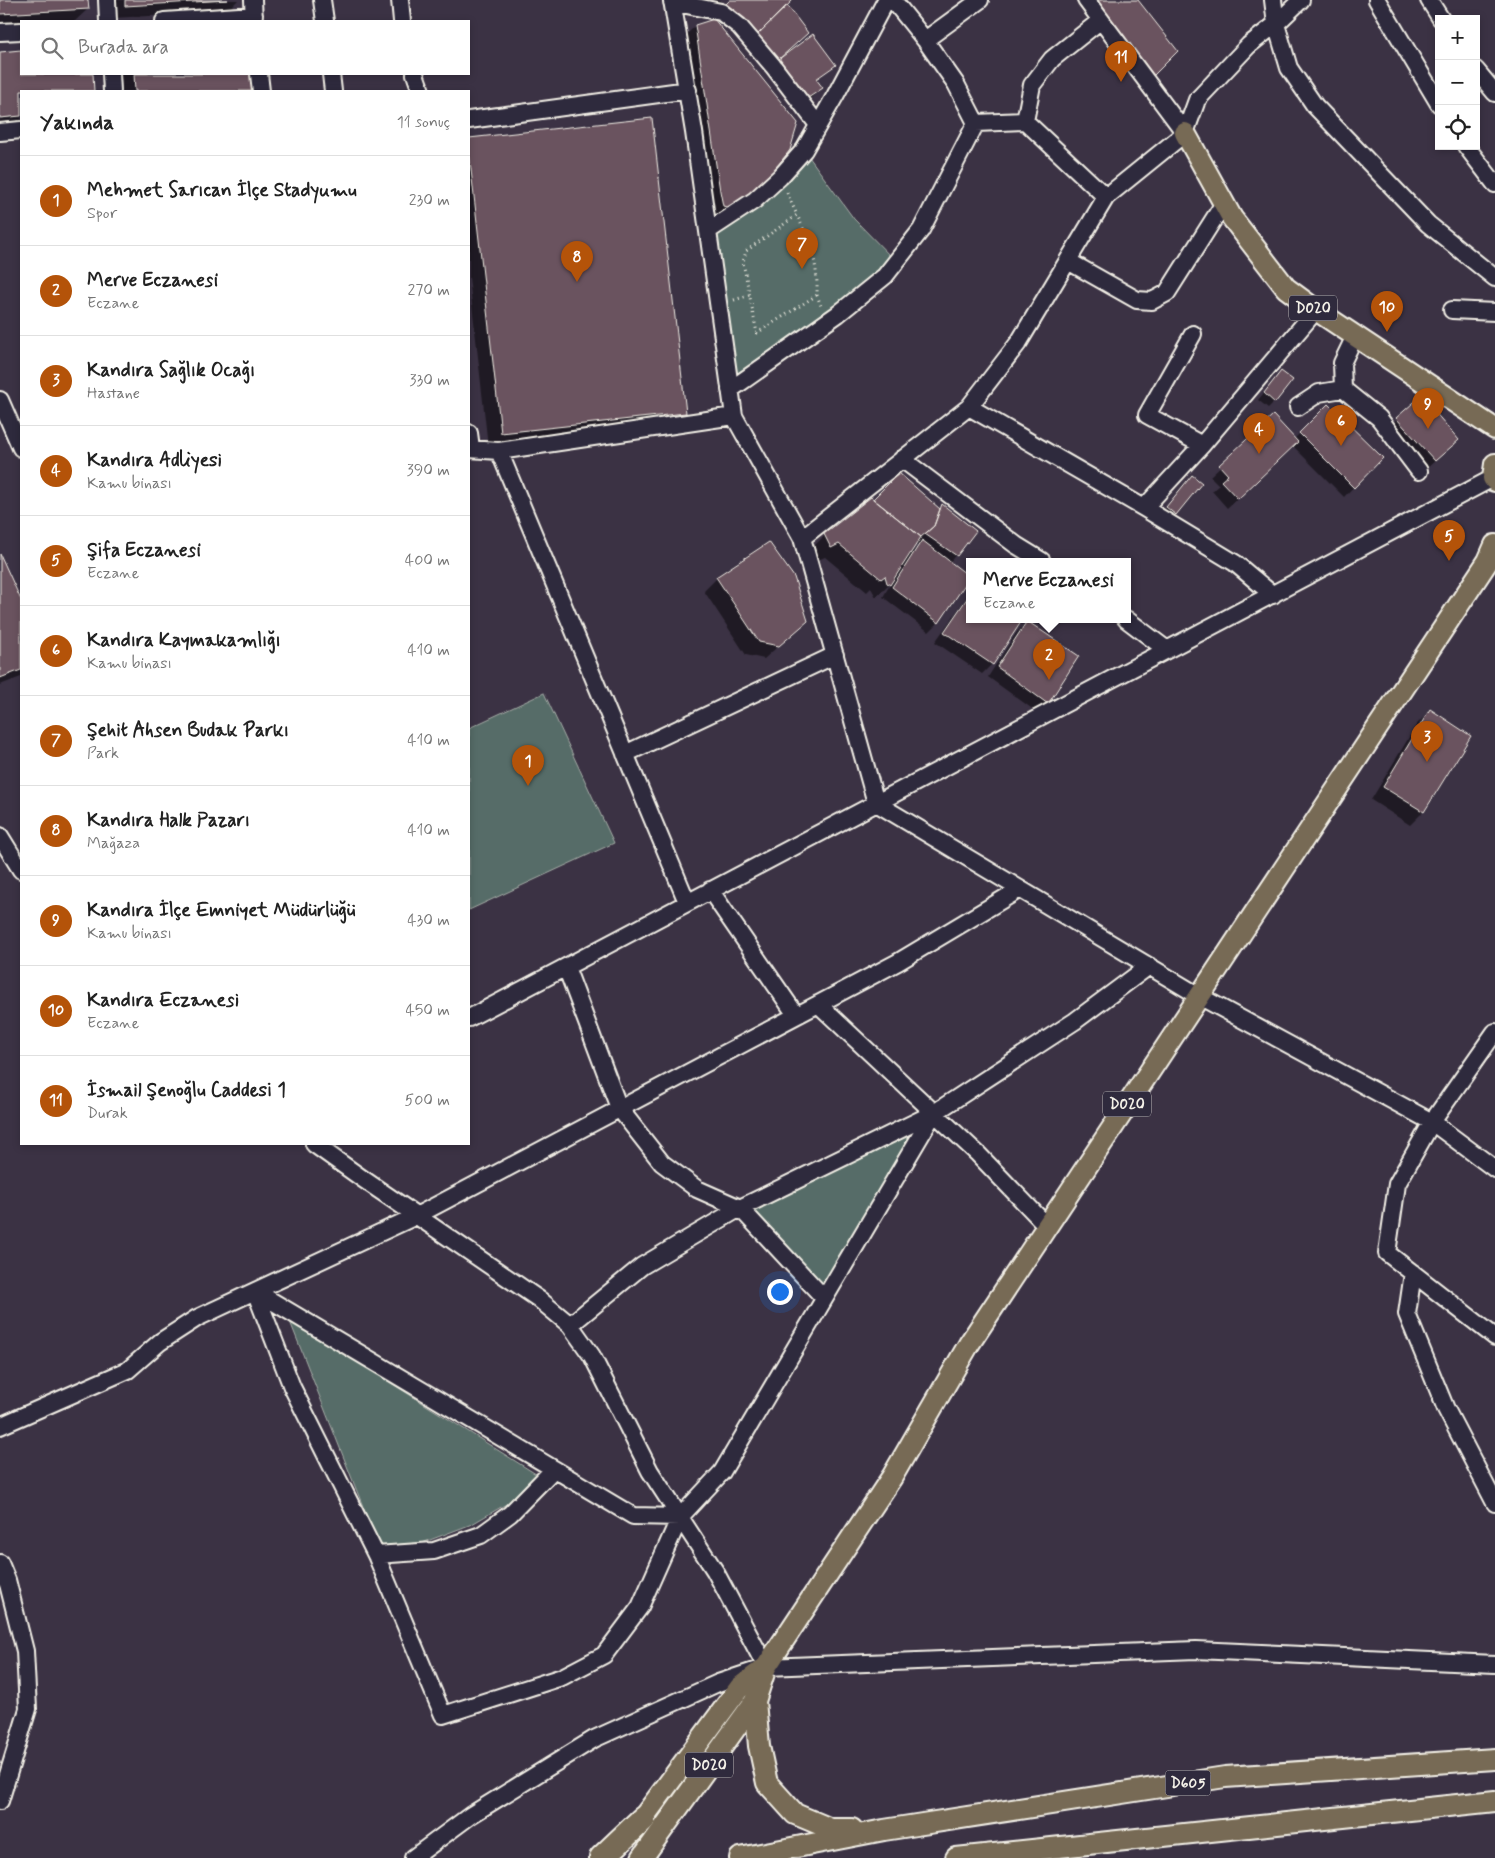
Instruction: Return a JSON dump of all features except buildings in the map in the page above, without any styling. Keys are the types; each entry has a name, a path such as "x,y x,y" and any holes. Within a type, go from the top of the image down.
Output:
{"highway":[{"path":"602,1858 643,1819"}],"main road":[{"name":"D020","path":"1185,133 1232,218 1286,288 1495,429"},
{"name":"D020","path":"642,1858 755,1701 766,1667 892,1477 969,1344 1488,561 1495,545"},
{"name":"D020","path":"615,1858 740,1687 766,1667"},
{"path":"755,1701 759,1746 767,1783 795,1814 831,1829 884,1830"},
{"name":"D605","path":"740,1858 884,1830 1225,1777 1495,1759"},
{"path":"956,1858 1495,1801"}],"street":[{"path":"107,0 108,20"},
{"path":"322,0 325,20"},
{"path":"400,0 402,20"},
{"path":"708,231 755,200 780,177 804,150 886,0"},
{"path":"893,0 925,40 956,84 976,123"},
{"path":"925,40 980,0"},
{"path":"1086,0 1185,133"},
{"path":"1273,0 1276,24 1289,68 1315,106 1428,224 1495,278"},
{"path":"802,538 968,407 1019,342 1106,197 1185,133 1197,100 1248,45 1276,24 1301,0"},
{"path":"1377,0 1435,97"},
{"path":"1429,0 1438,15"},
{"path":"818,125 773,66 739,26 721,12 672,1 688,90 734,416 802,538 876,803 1199,996 1432,1122 1495,1169"},
{"path":"174,20 254,12"},
{"path":"1025,121 1032,85 1052,59 1100,20"},
{"path":"0,32 20,31"},
{"path":"111,75 112,90"},
{"path":"259,75 261,90"},
{"path":"331,75 333,90"},
{"path":"415,75 421,90"},
{"path":"1480,75 1495,93"},
{"path":"470,120 688,90"},
{"path":"976,123 1025,121 1106,197"},
{"path":"730,390 838,314 884,276 921,230 976,123"},
{"path":"0,132 20,130"},
{"path":"1469,150 1495,184"},
{"path":"1068,261 1136,300 1152,301 1168,294 1224,203"},
{"path":"1144,508 1202,445 1316,310"},
{"path":"1452,310 1495,312"},
{"path":"1193,334 1147,415 1202,445"},
{"path":"1342,389 1342,363 1355,336"},
{"path":"1298,407 1319,393 1342,389 1380,418 1418,471"},
{"path":"0,400 20,446"},
{"path":"968,407 1144,508 1235,563 1273,595"},
{"path":"470,443 499,451 734,416"},
{"path":"499,451 687,902"},
{"path":"902,460 1016,545 1037,558"},
{"path":"470,1017 1273,595 1495,474"},
{"path":"1131,623 1167,650"},
{"path":"625,754 835,655"},
{"path":"0,836 20,868"},
{"path":"0,1426 128,1370 167,1337 197,1318 416,1216 898,962 1020,889"},
{"path":"710,890 796,1015"},
{"path":"570,1325 642,1266 740,1208 934,1113 1076,1022 1149,966"},
{"path":"566,967 619,1108 662,1163 697,1189 740,1208 824,1298"},
{"path":"818,1004 978,1154 1047,1226"},
{"path":"1495,1032 1432,1122 1397,1184 1387,1253 1495,1337"},
{"path":"255,1291 292,1387 376,1555 444,1715 562,1677 604,1654 640,1607 680,1517 722,1472 934,1113"},
{"path":"315,1145 540,1300 570,1325 592,1356 650,1471 715,1571 766,1667"},
{"path":"1413,1273 1407,1314 1446,1410 1495,1503"},
{"path":"255,1291 633,1516 680,1517"},
{"path":"376,1555 434,1551 481,1535 510,1514 554,1469"},
{"path":"0,1563 8,1580 25,1651 28,1709 0,1801"},
{"path":"412,1858 471,1815 594,1739 718,1683 766,1667 1196,1650 1495,1664"}],"path":[{"path":"780,177 812,247 817,279 817,295 757,333 743,262 746,251 797,215"}],"green space":[{"path":"804,150 854,219 896,262 730,390 708,231"},
{"path":"544,693 614,843 470,910 470,728"},
{"path":"934,1113 824,1298 740,1208"},
{"path":"289,1319 539,1476 520,1496 472,1524 422,1543 379,1547"}],"place":[{"name":"İsmail Şenoğlu Caddesi 1","path":"1121,82"},
{"name":"Şehit Ahsen Budak Parkı","path":"802,269"},
{"name":"Kandıra Halk Pazarı","path":"577,282"},
{"name":"Kandıra Eczanesi","path":"1387,332"},
{"name":"Kandıra İlçe Emniyet Müdürlüğü","path":"1428,429"},
{"name":"Kandıra Kaymakamlığı","path":"1341,446"},
{"name":"Kandıra Adliyesi","path":"1259,454"},
{"name":"Şifa Eczanesi","path":"1449,561"},
{"name":"Merve Eczanesi","path":"1049,680"},
{"name":"Kandıra Sağlık Ocağı","path":"1427,762"},
{"name":"Mehmet Sarıcan İlçe Stadyumu","path":"528,786"}]}
